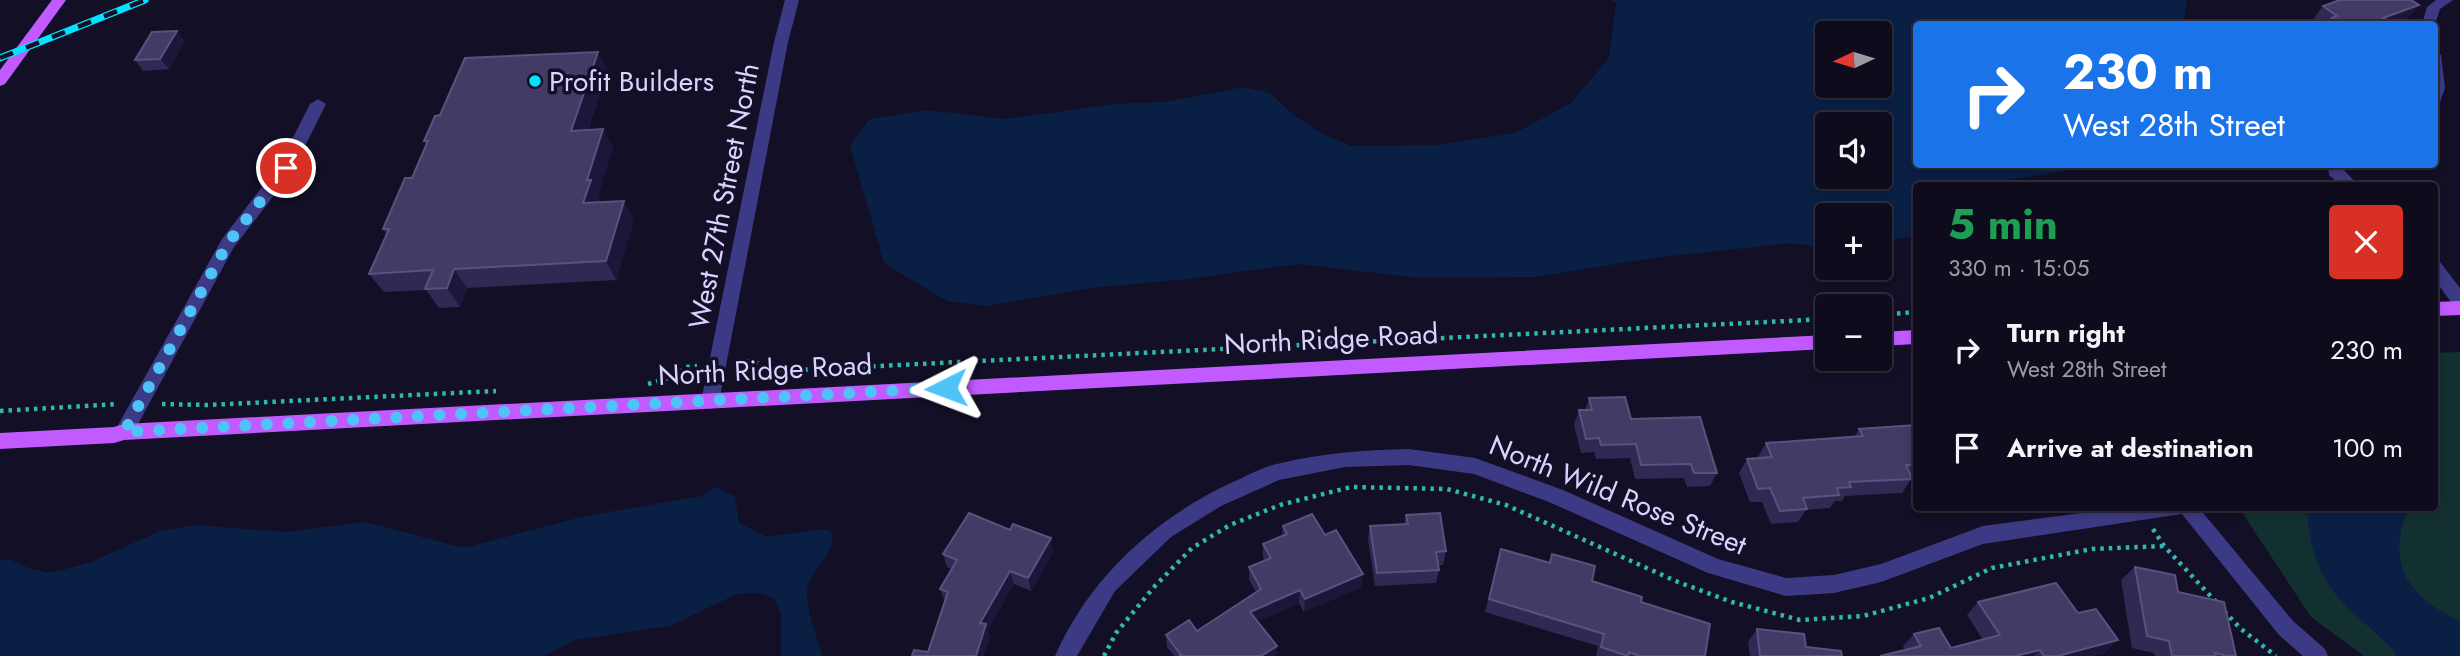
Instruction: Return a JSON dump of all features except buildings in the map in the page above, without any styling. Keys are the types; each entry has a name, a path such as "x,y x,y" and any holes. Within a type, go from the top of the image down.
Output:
{"main road":[{"path":"0,81 59,0"},
{"path":"1892,338 1913,337"},
{"name":"North Ridge Road","path":"0,441 124,432 1815,343"}],"street":[{"name":"West 27th Street North","path":"710,401 781,42 792,0"},
{"path":"2430,21 2434,7 2446,0"},
{"path":"124,432 228,243 286,168 318,104"},
{"path":"2335,168 2335,171 2347,182"},
{"path":"2438,278 2447,304"},
{"name":"North Wild Rose Street","path":"1065,656 1108,585 1164,531 1214,500 1276,472 1345,459 1409,457 1475,466 1556,496 1715,567 1786,587 1834,584 1881,573 1983,535 2151,511"},
{"path":"2190,511 2286,628 2318,656"}],"path":[{"path":"1892,314 1913,312"},
{"path":"635,384 672,377 686,367 753,361 769,369 797,370 1815,320"},
{"path":"0,411 139,404 207,405 497,391"},
{"path":"1104,656 1116,633 1154,587 1192,548 1230,525 1280,505 1351,487 1447,489 1507,505 1678,583 1732,602 1801,620 1877,613 1928,598 1992,568 2092,549 2164,546"},
{"path":"2143,512 2164,546 2241,629 2276,656"}],"green space":[{"path":"2460,352 2460,656 2364,656 2311,617 2241,511 2438,511 2438,353"}],"water":[{"path":"1611,0 2187,0 2184,21 1913,21 1913,168 2083,168 2001,182 1913,182 1913,236 1892,240 1892,203 1815,203 1815,246 1792,243 1653,258 1536,277 1419,278 1298,264 1188,279 1091,288 987,306 947,301 884,263 850,145 870,119 927,110 1005,119 1114,104 1165,102 1243,87 1270,93 1295,116 1323,134 1352,146 1435,145 1515,133 1571,103 1609,58 1616,3"},
{"path":"714,487 735,496 739,523 767,537 823,529 833,533 830,548 811,579 807,593 809,611 822,656 781,656 781,615 774,598 757,593 737,594 670,626 575,640 543,656 0,656 0,561 10,559 26,567 50,573 89,563 160,531 195,525 286,532 365,522 464,548 585,516 702,496"},
{"path":"2307,511 2407,511 2399,546 2406,576 2426,601 2460,621 2460,656 2397,656 2333,590 2319,566 2311,539"}],"railway":[{"path":"0,58 145,0"}],"place":[{"name":"Profit Builders","path":"535,81"}],"route":[{"path":"286,168 228,243 124,432 946,388"}]}
